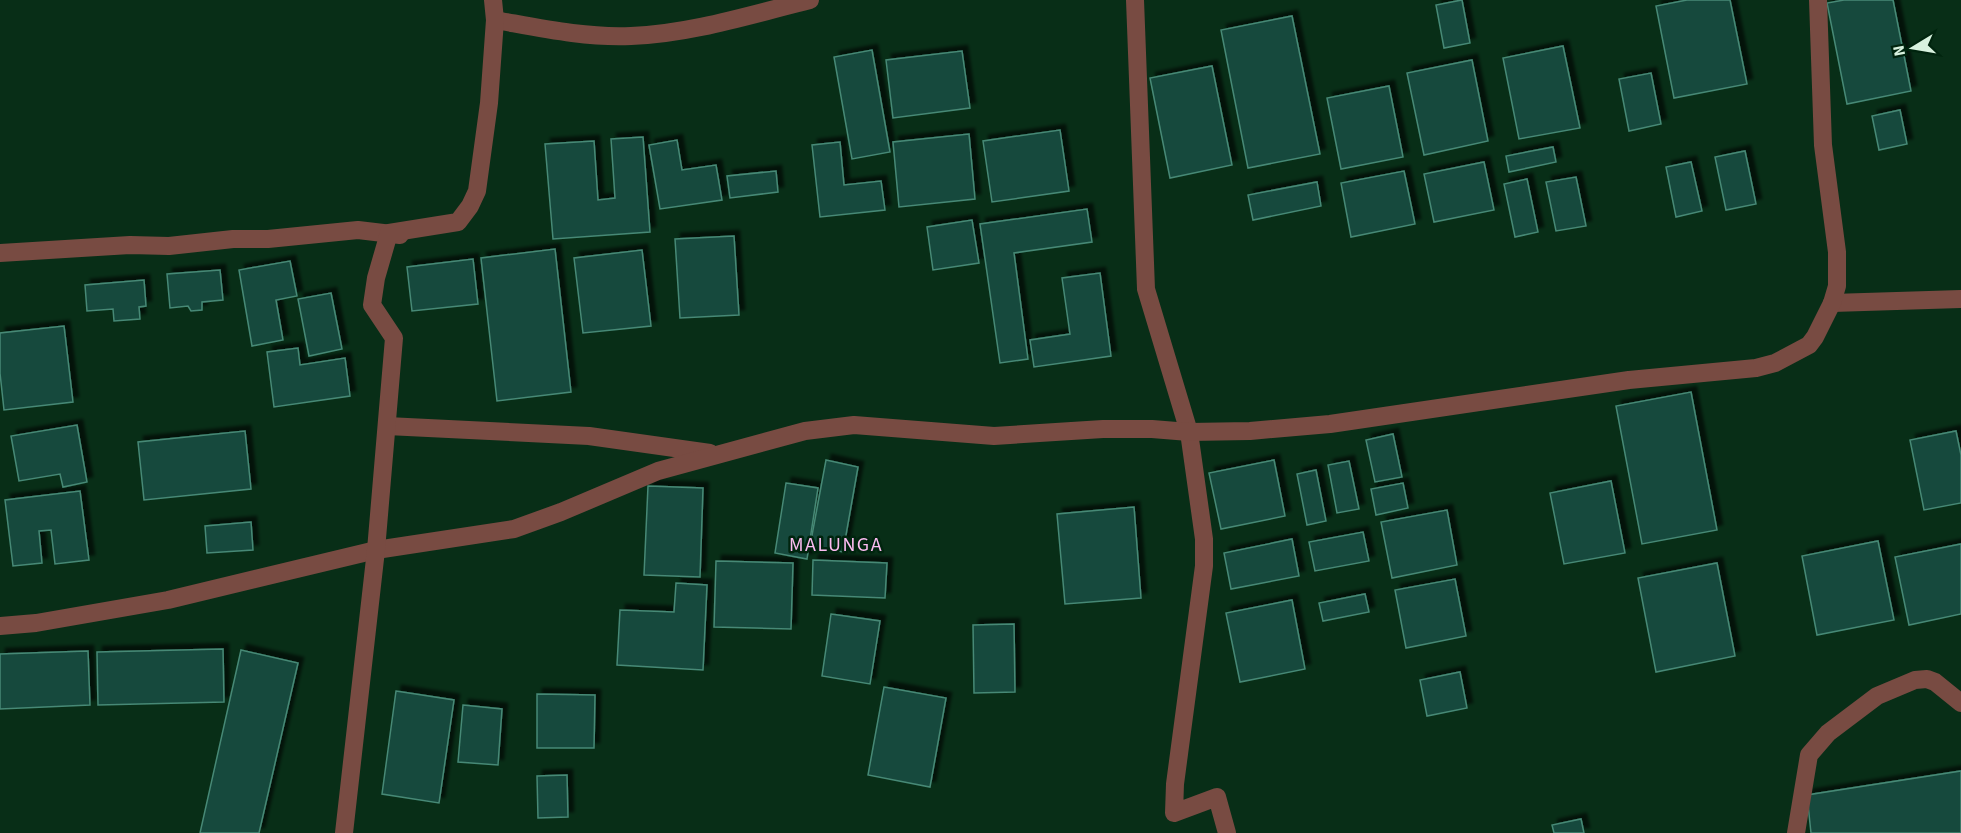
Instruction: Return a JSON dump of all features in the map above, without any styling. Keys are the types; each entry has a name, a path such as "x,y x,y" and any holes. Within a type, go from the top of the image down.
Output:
{"street":[{"path":"0,254 130,245 169,246 358,230 389,233 458,222 470,206 477,191 489,103 495,20 494,0"},
{"path":"495,20 582,35 631,36 673,32 810,0"},
{"path":"1135,0 1146,289 1189,432 1204,539 1204,566 1173,813 1217,796 1227,833"},
{"path":"0,626 36,623 168,600 376,550 514,528 561,512 658,471 805,431 854,426 994,436 1103,429 1189,432 1250,431 1330,424 1629,380 1756,368 1775,363 1809,345 1832,303 1837,286 1837,252 1823,145 1818,0"},
{"path":"344,833 376,550 394,338 372,305 376,278 389,233"},
{"path":"1832,303 1961,299"},
{"path":"387,426 589,436 718,454"},
{"path":"1796,833 1809,755 1828,733 1877,696 1916,680 1927,679 1935,682 1961,703"}],"building":[{"path":"1462,0 1470,43 1444,48 1436,5"},
{"path":"1687,0 1730,0 1747,84 1674,98 1656,6"},
{"path":"1844,0 1893,0 1911,91 1847,104 1827,3"},
{"path":"1292,16 1320,154 1248,168 1221,30"},
{"path":"1563,46 1580,128 1519,139 1503,58"},
{"path":"872,50 890,152 852,159 834,57"},
{"path":"962,51 970,108 893,118 886,60"},
{"path":"1472,60 1488,141 1424,155 1407,73"},
{"path":"1212,66 1232,165 1170,178 1150,78"},
{"path":"1651,73 1661,124 1629,131 1619,79"},
{"path":"1389,86 1403,157 1341,169 1327,98"},
{"path":"1900,110 1907,144 1879,150 1872,116"},
{"path":"1060,130 1069,191 992,202 983,141"},
{"path":"969,134 975,199 899,207 893,142"},
{"path":"643,137 650,232 553,239 545,144 594,141 598,200 615,198 611,139"},
{"path":"677,140 682,170 716,165 722,200 660,209 649,145"},
{"path":"840,142 844,185 881,181 885,210 820,217 812,145"},
{"path":"1553,147 1556,162 1509,172 1506,156"},
{"path":"1745,151 1756,204 1726,210 1715,157"},
{"path":"1484,162 1494,210 1434,222 1424,174"},
{"path":"1691,162 1702,211 1676,217 1666,167"},
{"path":"776,171 778,192 730,198 727,176"},
{"path":"1404,171 1415,224 1351,237 1341,183"},
{"path":"1576,177 1586,226 1556,231 1546,182"},
{"path":"1527,179 1538,232 1515,237 1504,184"},
{"path":"1317,182 1321,206 1253,220 1248,195"},
{"path":"1087,209 1092,242 1014,253 1028,359 1000,363 980,224"},
{"path":"972,220 979,263 933,270 927,227"},
{"path":"734,236 739,315 680,318 675,239"},
{"path":"555,249 571,392 497,401 481,258"},
{"path":"642,250 651,326 583,333 574,258"},
{"path":"473,259 478,304 412,311 407,267"},
{"path":"290,261 297,296 276,300 283,340 252,346 239,270"},
{"path":"220,270 223,300 202,302 202,310 191,311 188,306 170,308 167,274"},
{"path":"1100,273 1111,356 1034,367 1030,340 1070,334 1062,278"},
{"path":"144,280 146,306 139,307 140,319 114,321 113,309 87,311 85,285"},
{"path":"331,293 342,349 309,356 298,299"},
{"path":"64,326 73,402 4,410 0,373 0,333"},
{"path":"298,348 300,365 345,358 350,396 274,407 267,352"},
{"path":"1691,392 1717,530 1642,544 1616,406"},
{"path":"77,425 87,482 63,487 60,474 19,481 11,436"},
{"path":"245,431 251,489 144,500 138,442"},
{"path":"1956,431 1961,455 1961,503 1924,510 1910,440"},
{"path":"1393,434 1402,477 1375,482 1366,440"},
{"path":"826,460 858,467 843,552 810,546"},
{"path":"1274,460 1285,516 1221,529 1209,473"},
{"path":"1349,461 1359,509 1337,513 1328,465"},
{"path":"1316,470 1326,521 1307,525 1297,474"},
{"path":"1611,481 1625,553 1564,564 1550,493"},
{"path":"786,483 818,488 807,559 775,553"},
{"path":"1403,483 1408,508 1376,515 1371,489"},
{"path":"648,486 703,488 700,577 644,575"},
{"path":"80,491 89,560 55,564 51,530 39,531 42,563 13,566 5,500"},
{"path":"1134,507 1141,598 1065,604 1057,514"},
{"path":"1447,510 1457,565 1392,578 1381,522"},
{"path":"251,522 253,550 207,553 205,526"},
{"path":"1363,532 1369,561 1315,571 1309,542"},
{"path":"1292,539 1299,576 1231,589 1224,553"},
{"path":"1878,541 1894,620 1817,635 1802,556"},
{"path":"1961,544 1961,614 1909,625 1895,557"},
{"path":"813,560 887,563 885,598 812,595"},
{"path":"716,561 793,563 791,629 714,627"},
{"path":"1717,563 1735,656 1656,672 1638,578"},
{"path":"1455,579 1466,636 1406,648 1395,590"},
{"path":"676,583 707,585 703,670 617,665 620,610 674,612"},
{"path":"1365,594 1369,612 1323,621 1319,603"},
{"path":"1292,600 1305,669 1240,682 1226,613"},
{"path":"831,614 880,621 870,684 822,676"},
{"path":"1014,624 1015,692 974,693 973,625"},
{"path":"223,649 224,702 98,705 97,652"},
{"path":"241,650 298,663 259,833 200,833"},
{"path":"88,651 90,705 0,709 0,654"},
{"path":"1460,672 1467,708 1427,716 1420,680"},
{"path":"884,687 946,698 930,787 868,775"},
{"path":"396,691 454,700 439,803 382,794"},
{"path":"537,694 595,695 594,748 537,748"},
{"path":"463,705 502,709 498,765 458,762"},
{"path":"1961,771 1961,833 1811,833 1807,795"},
{"path":"567,775 568,817 538,818 537,776"},
{"path":"1581,819 1584,833 1554,833 1552,825"}],"district":[{"name":"MALUNGA","path":"836,545"}]}
